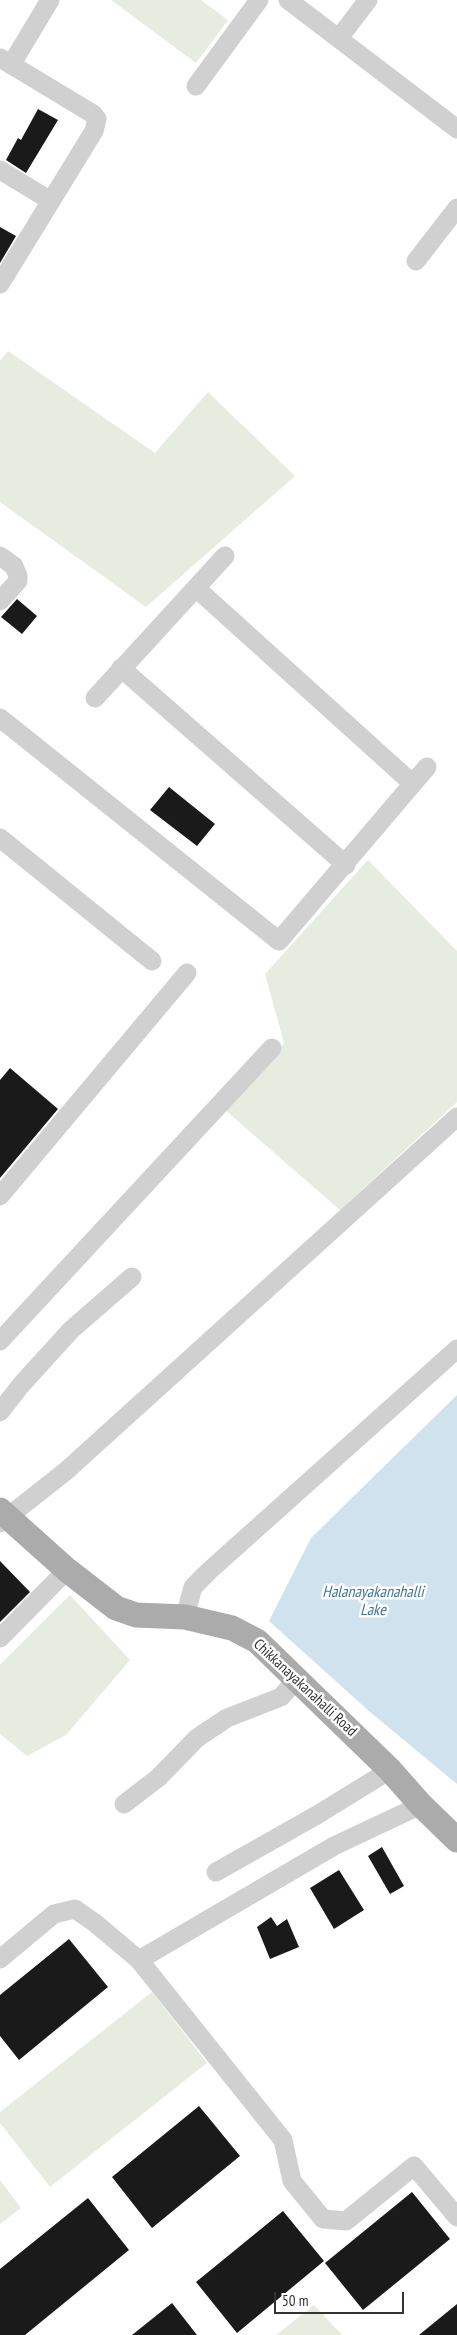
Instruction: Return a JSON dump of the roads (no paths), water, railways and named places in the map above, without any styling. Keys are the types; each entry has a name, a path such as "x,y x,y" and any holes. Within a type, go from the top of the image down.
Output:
{"main road":[{"name":"Chikkanayakanahalli Road","path":"2,1516 116,1608 136,1615 185,1617 232,1628 257,1641 390,1770 421,1805 457,1840"}],"street":[{"path":"2,276 94,131 97,119 93,114 6,61 50,0"},
{"path":"196,86 259,0"},
{"path":"288,0 457,129"},
{"path":"339,38 368,0"},
{"path":"0,170 51,201"},
{"path":"416,261 457,208"},
{"path":"0,556 14,566 18,581 0,601"},
{"path":"95,698 225,556"},
{"path":"196,588 413,784"},
{"path":"121,668 346,865"},
{"path":"0,718 279,941 346,865 426,767"},
{"path":"0,838 152,961"},
{"path":"0,1196 187,973"},
{"path":"0,1341 272,1048"},
{"path":"2,1516 66,1471 457,1117"},
{"path":"0,1412 21,1385 71,1330 132,1277"},
{"path":"185,1617 193,1587 457,1349"},
{"path":"0,1638 67,1570"},
{"path":"124,1804 158,1778 197,1738 227,1718 281,1697 297,1679"},
{"path":"216,1872 317,1815 390,1770"},
{"path":"139,1960 334,1846 421,1805"},
{"path":"0,1959 54,1914 75,1909 95,1923 139,1960 283,2140 292,2181 323,2219 346,2222 414,2166 457,2217"}],"water":[{"name":"Halanayakanahalli Lake","path":"457,1395 457,1784 370,1712 269,1621 311,1538"}]}
